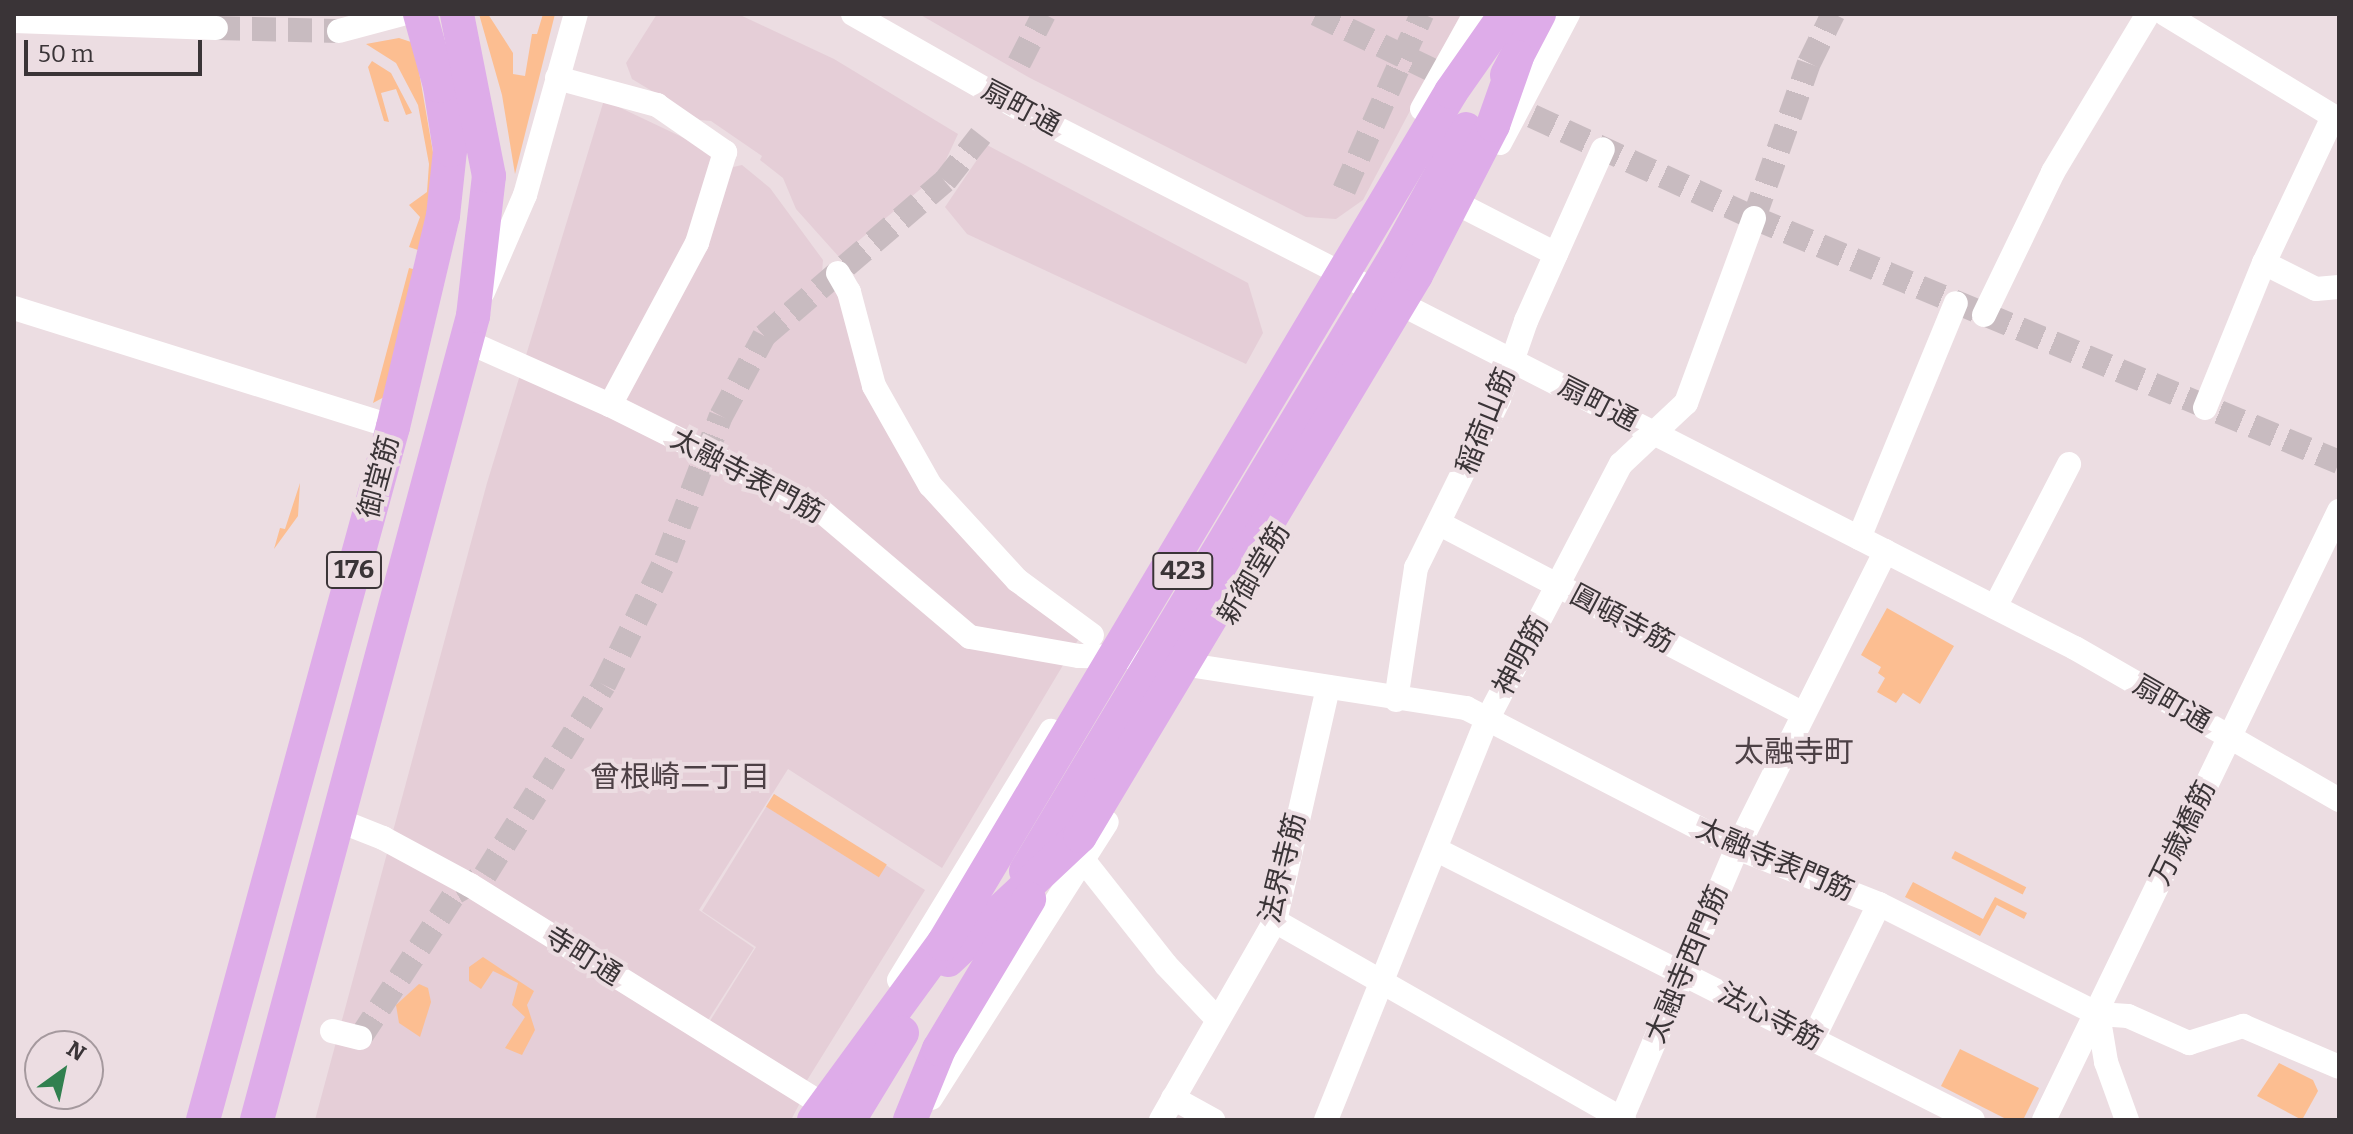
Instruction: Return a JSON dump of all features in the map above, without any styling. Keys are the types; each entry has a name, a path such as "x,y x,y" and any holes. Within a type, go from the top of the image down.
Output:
{"highway":[{"name":"御堂筋","path":"203,1120 393,427 443,216 450,150 440,86 420,14"},
{"name":"御堂筋","path":"257,1120 335,819 470,328 489,176 457,14"},
{"name":"423","path":"833,1117 943,944 1495,14"},
{"name":"423","path":"833,1117 1220,510 1495,14"},
{"name":"423","path":"910,1120 939,1049 1405,267 1539,14"},
{"name":"423","path":"833,1117 877,1042 916,991 1080,836 1416,275 1493,125 1517,57"},
{"name":"423","path":"876,1120 1388,270 1470,120 1517,57"}],"street":[{"path":"339,31 402,14"},
{"path":"470,328 525,195 576,14"},
{"name":"扇町通","path":"853,14 1020,109 1334,266 1995,607 2339,800"},
{"path":"833,1117 1095,644 1495,14"},
{"name":"新御堂筋","path":"917,1120 1084,861 1413,309 1568,14"},
{"path":"1984,315 2053,172 2148,14"},
{"path":"2165,14 2334,111 2264,263 2205,408"},
{"path":"14,21 216,28"},
{"path":"557,78 657,105 725,152 697,243 610,405"},
{"name":"稲荷山筋","path":"1396,700 1416,568 1442,525 1499,399 1511,359 1603,149"},
{"path":"1466,208 1556,254"},
{"name":"神明筋","path":"1326,1120 1383,986 1488,718 1621,464 1686,403 1754,218"},
{"path":"2264,263 2316,289 2339,287"},
{"path":"838,273 874,386 930,485 1017,580 1095,644"},
{"path":"1859,538 1956,303"},
{"path":"14,308 393,427"},
{"name":"太融寺表門筋","path":"470,328 610,405 819,509 970,637 1079,656 1095,644 1199,666 1396,700 1466,708 1737,848 1879,904 2098,1014 2128,1016 2189,1043 2243,1026 2339,1067"},
{"path":"1995,607 2069,464"},
{"name":"万歳橋筋","path":"2044,1120 2339,511"},
{"name":"圓頓寺筋","path":"1442,525 1803,714"},
{"name":"太融寺西門筋","path":"1622,1120 1737,848 1886,551"},
{"name":"法界寺筋","path":"1161,1120 1275,921 1328,687"},
{"name":"寺町通","path":"335,819 383,838 470,885 833,1117"},
{"name":"法心寺筋","path":"1437,850 1973,1120"},
{"path":"1084,861 1166,965 1217,1019"},
{"path":"1813,1039 1879,904"},
{"path":"1275,921 1383,986 1622,1120"},
{"path":"2098,1014 2106,1062 2127,1120"},
{"path":"332,1031 360,1038"},
{"path":"1173,1098 1213,1120"}],"shaded area":[{"path":"479,14 488,14 513,53 513,74 525,76 532,34 537,34 543,14 555,14 515,174 502,95"},
{"path":"657,14 738,14 834,59 958,134 944,164 923,187 839,257 796,209 783,178 760,160 762,156 711,121 700,120 632,79 626,63"},
{"path":"919,14 1461,14 1363,200 1336,219 1306,217 1030,78"},
{"path":"399,38 414,43 435,164 421,251 409,247 420,217 409,205 427,192 429,164 418,105 396,63 366,44"},
{"path":"372,61 391,73 412,113 406,115 396,89 381,93 389,122 384,121 368,67"},
{"path":"604,100 705,148 729,168 742,165 770,188 823,260 822,273 842,298 932,498 1081,635 942,868 788,769 699,910 754,948 696,1039 800,1103 791,1120 315,1120 487,483"},
{"path":"987,145 1248,283 1263,333 1246,364 967,234 945,207"},
{"path":"409,268 417,270 386,396 373,403"},
{"path":"300,483 298,516 274,549 280,528 285,529"},
{"path":"1887,608 1954,646 1920,704 1903,693 1896,703 1877,692 1885,678 1878,673 1881,667 1861,655"},
{"path":"774,794 925,890 806,1082 710,1021 756,947 702,911"},
{"path":"774,794 887,864 879,877 766,807"},
{"path":"1955,851 2026,887 2023,894 1951,858"},
{"path":"1913,882 1983,919 1995,897 2027,913 2024,919 1997,905 1980,936 1905,897"},
{"path":"483,957 534,991 527,1005 535,1030 522,1055 505,1048 525,1017 512,1005 518,983 493,971 481,989 469,981 469,967"},
{"path":"419,984 428,988 431,1002 420,1037 399,1023 396,1005"},
{"path":"1960,1049 2039,1088 2023,1120 2008,1120 1941,1086"},
{"path":"2279,1063 2313,1080 2318,1091 2302,1120 2257,1096"}],"tunnel":[{"path":"1019,63 1044,14"},
{"path":"1316,14 1432,70"},
{"path":"1344,190 1422,14"},
{"path":"1754,218 1809,63 1833,14"},
{"path":"216,28 339,31"},
{"path":"1532,116 1754,218 2339,462"},
{"path":"360,1038 456,892 485,875 604,685 666,559 721,416 764,336 945,181 981,135"}],"district":[{"name":"太融寺町","path":"1794,752"},
{"name":"曾根崎二丁目","path":"680,777"}]}
